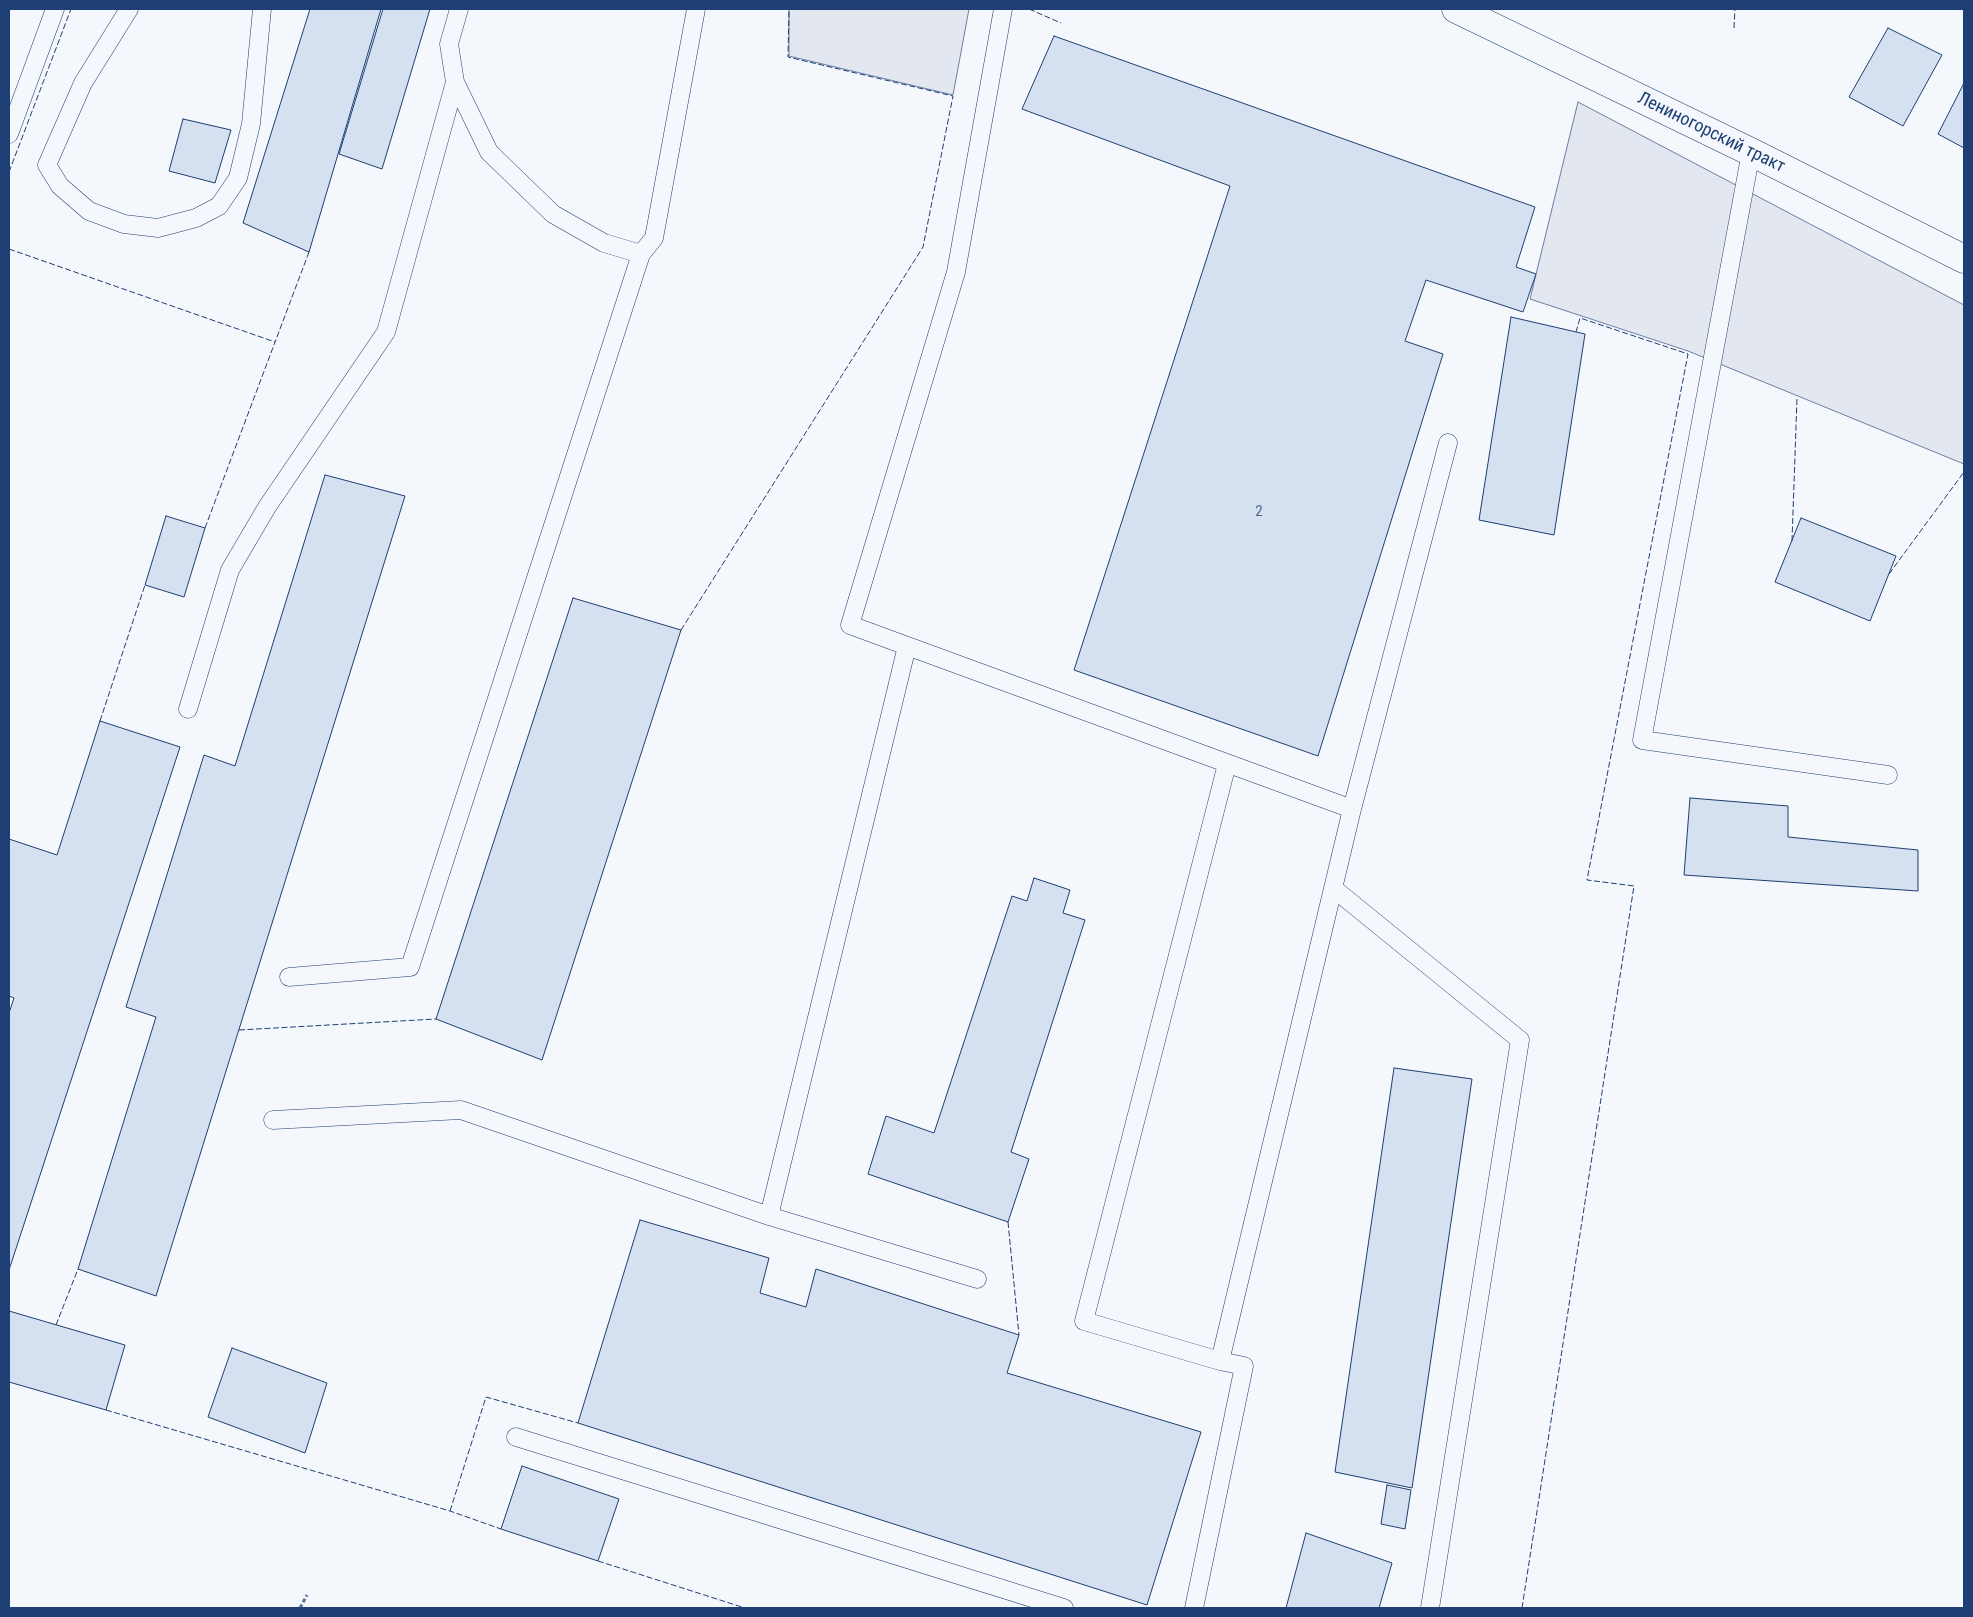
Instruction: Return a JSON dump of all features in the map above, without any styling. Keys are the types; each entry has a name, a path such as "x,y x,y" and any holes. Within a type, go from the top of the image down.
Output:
{"main road":[{"name":"Лениногорский тракт","path":"1456,9 1751,152 1964,259"}],"lane":[{"path":"9,134 55,9"},
{"path":"129,9 83,84 47,165 60,186 89,211 124,224 158,228 196,218 219,206 238,178 251,124 262,9"},
{"path":"459,9 449,44 455,82 489,152 553,214 604,243 642,254"},
{"path":"289,977 410,967 642,254 654,238 696,9"},
{"path":"1003,9 956,272 850,625 1352,809"},
{"path":"188,709 230,570 267,507 386,332 455,82"},
{"path":"1751,152 1642,740 1888,775"},
{"path":"1220,1361 1352,809 1448,443"},
{"path":"769,1216 907,646"},
{"path":"1194,1608 1244,1366 1220,1361 1084,1321 1227,764"},
{"path":"1333,888 1520,1040 1430,1608"},
{"path":"273,1120 461,1110 769,1216 977,1279"},
{"path":"516,1437 1064,1608"}],"path":[{"path":"300,1608 307,1595"}],"shaded area":[{"path":"789,9 969,9 953,95 789,56"},
{"path":"1578,102 1964,305 1964,464 1688,351 1530,299"}],"building":[{"path":"310,9 381,9 309,252 243,223"},
{"path":"383,9 430,9 382,169 339,154"},
{"path":"1888,28 1942,55 1903,126 1849,97"},
{"path":"1054,36 1535,207 1516,267 1536,274 1523,312 1426,280 1405,341 1443,354 1318,756 1074,670 1230,186 1022,109"},
{"path":"1964,83 1964,148 1938,134"},
{"path":"183,119 231,130 215,183 169,171"},
{"path":"1511,317 1585,334 1554,535 1479,520"},
{"path":"325,475 405,496 156,1296 78,1269 156,1017 126,1007 204,755 235,766"},
{"path":"166,516 205,528 184,597 145,585"},
{"path":"1801,518 1896,556 1870,621 1775,582"},
{"path":"573,598 681,630 542,1060 436,1019"},
{"path":"100,721 180,747 9,1270 9,1013 14,998 9,996 9,839 57,855"},
{"path":"1690,798 1788,806 1788,837 1918,850 1918,891 1684,875"},
{"path":"1034,878 1070,890 1063,913 1085,920 1011,1152 1029,1159 1008,1222 868,1174 886,1116 934,1133 1012,896 1027,901"},
{"path":"1394,1068 1472,1079 1412,1488 1335,1472"},
{"path":"640,1220 769,1258 760,1293 806,1307 816,1269 1019,1335 1007,1373 1201,1432 1147,1605 578,1423"},
{"path":"9,1311 125,1345 106,1410 9,1382"},
{"path":"232,1348 327,1383 305,1453 208,1417"},
{"path":"522,1466 619,1499 598,1561 501,1529"},
{"path":"1387,1485 1411,1490 1405,1529 1381,1524"},
{"path":"1306,1533 1392,1563 1379,1608 1286,1608"}],"fence":[{"path":"9,172 71,9"},
{"path":"681,630 923,247 953,96 788,57 789,9"},
{"path":"1029,9 1061,23"},
{"path":"1734,28 1735,9"},
{"path":"9,249 275,342"},
{"path":"205,528 309,252"},
{"path":"1522,1608 1634,886 1587,880 1688,354 1580,318 1576,332"},
{"path":"1792,541 1797,398"},
{"path":"1889,574 1964,472"},
{"path":"100,721 145,585"},
{"path":"239,1030 436,1019"},
{"path":"1008,1222 1019,1335"},
{"path":"56,1325 78,1269"},
{"path":"450,1511 486,1397 578,1423"},
{"path":"106,1410 450,1511 501,1529"},
{"path":"598,1561 745,1608"}]}
